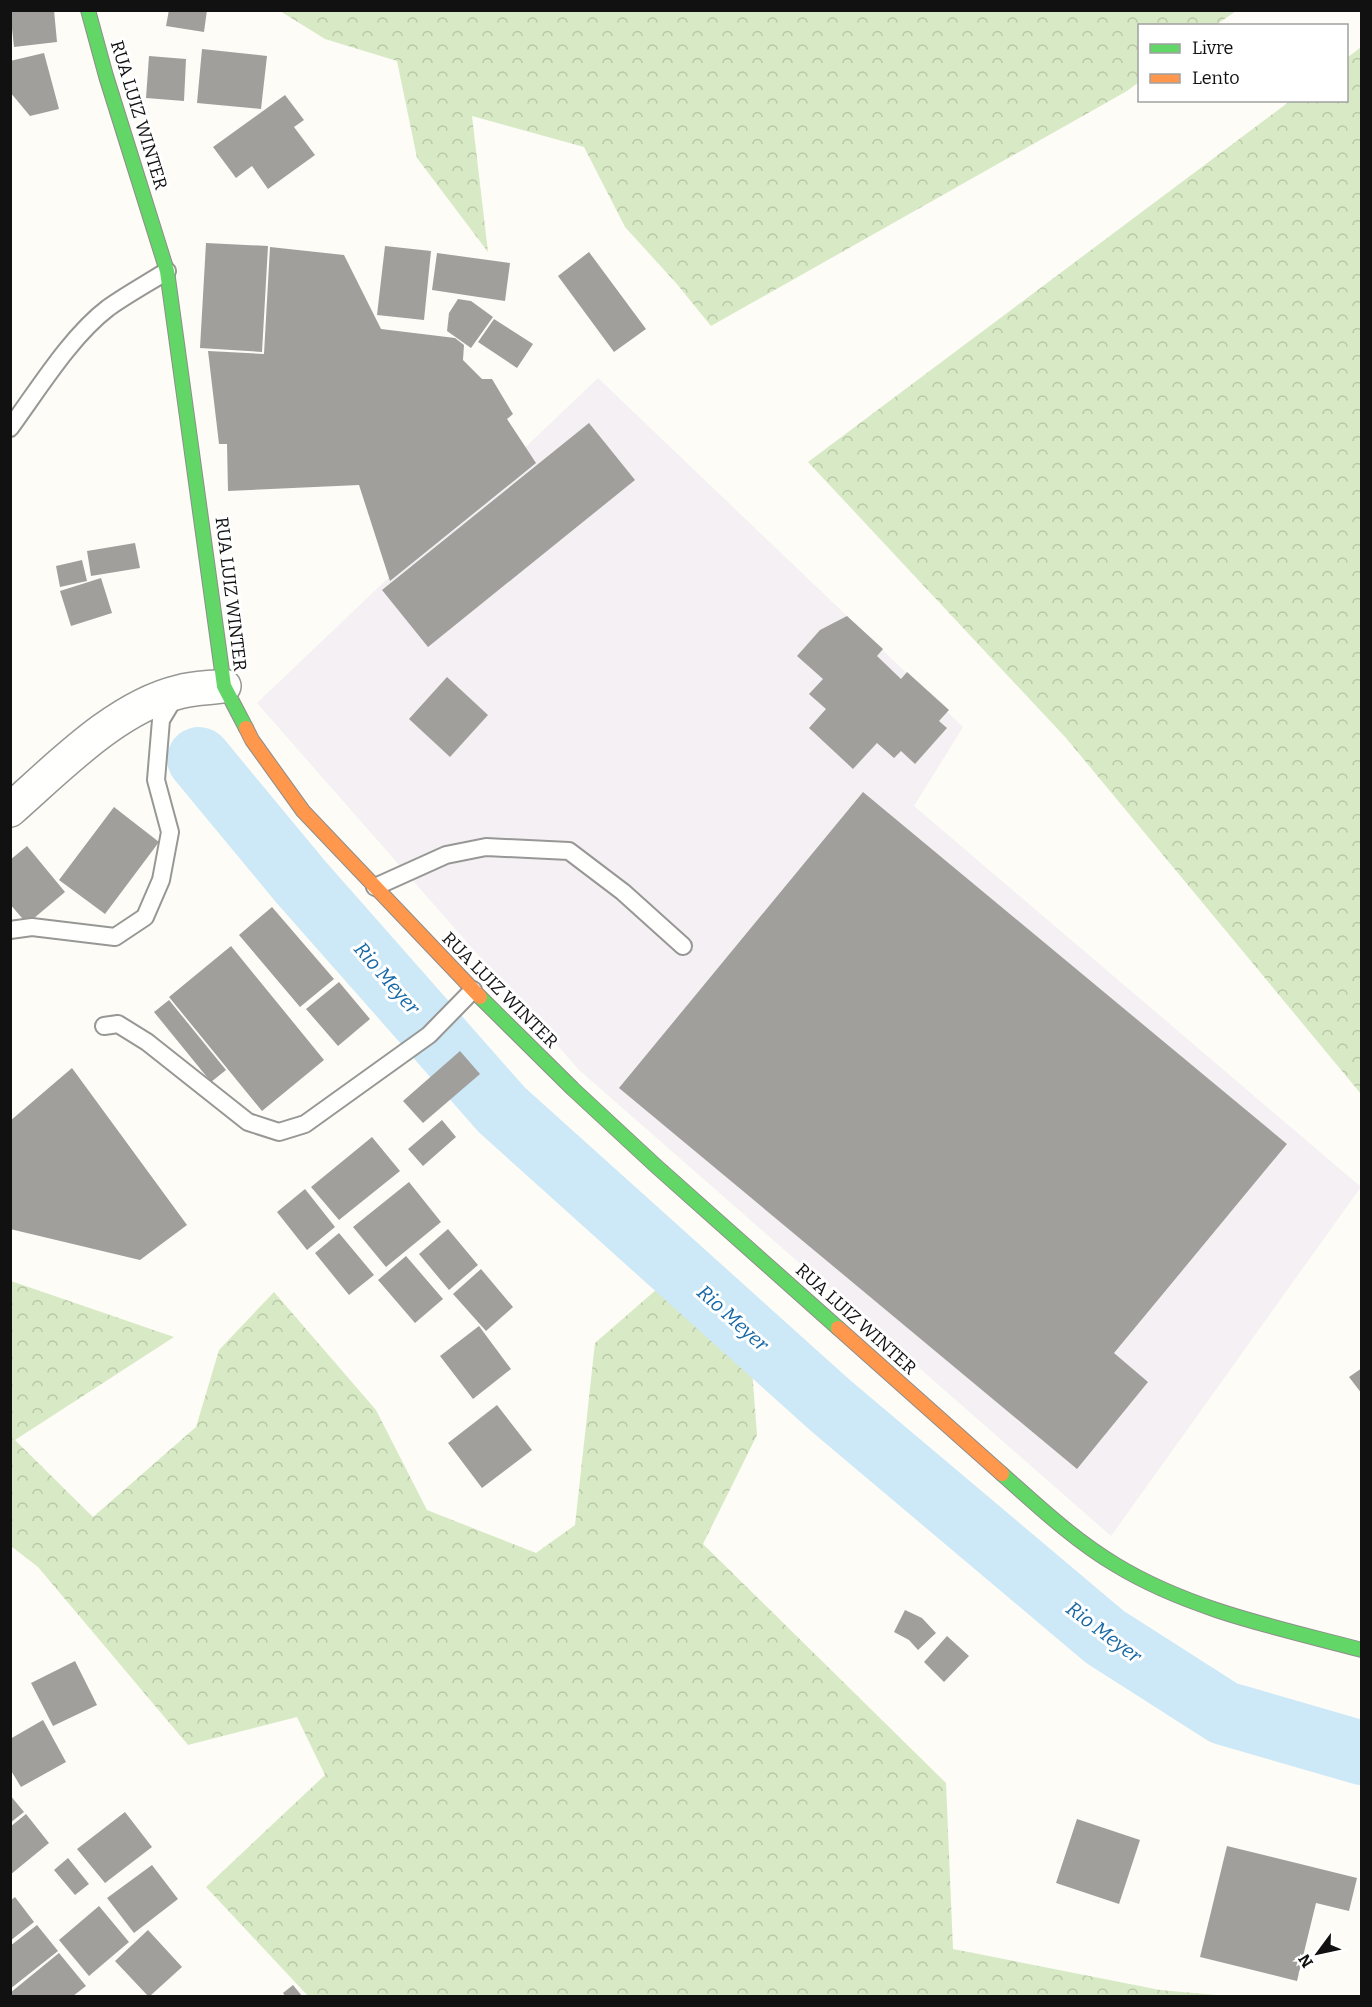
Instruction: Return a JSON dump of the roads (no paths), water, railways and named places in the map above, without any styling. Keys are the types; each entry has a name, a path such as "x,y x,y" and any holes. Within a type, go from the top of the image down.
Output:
{"street":[{"name":"RUA LUIZ WINTER","path":"88,10 167,271 224,686 252,740 303,811 472,991 573,1089 656,1166 1046,1513 1088,1546 1127,1571 1181,1597 1242,1619 1362,1650"},
{"path":"10,810 70,757 136,708 178,692 224,686"}],"lane":[{"path":"10,428 60,359 93,321 108,308 167,271"},
{"path":"10,930 32,927 115,937 145,917 161,880 170,832 156,780 160,720 178,692"},
{"path":"375,887 446,855 486,847 569,850 623,891 683,946"},
{"path":"104,1026 118,1024 147,1042 248,1122 279,1132 305,1124 429,1035 472,991"}],"waterway":[{"name":"Rio Meyer","path":"199,759 300,881 502,1110 831,1406 1105,1637 1224,1713 1362,1753"}]}
